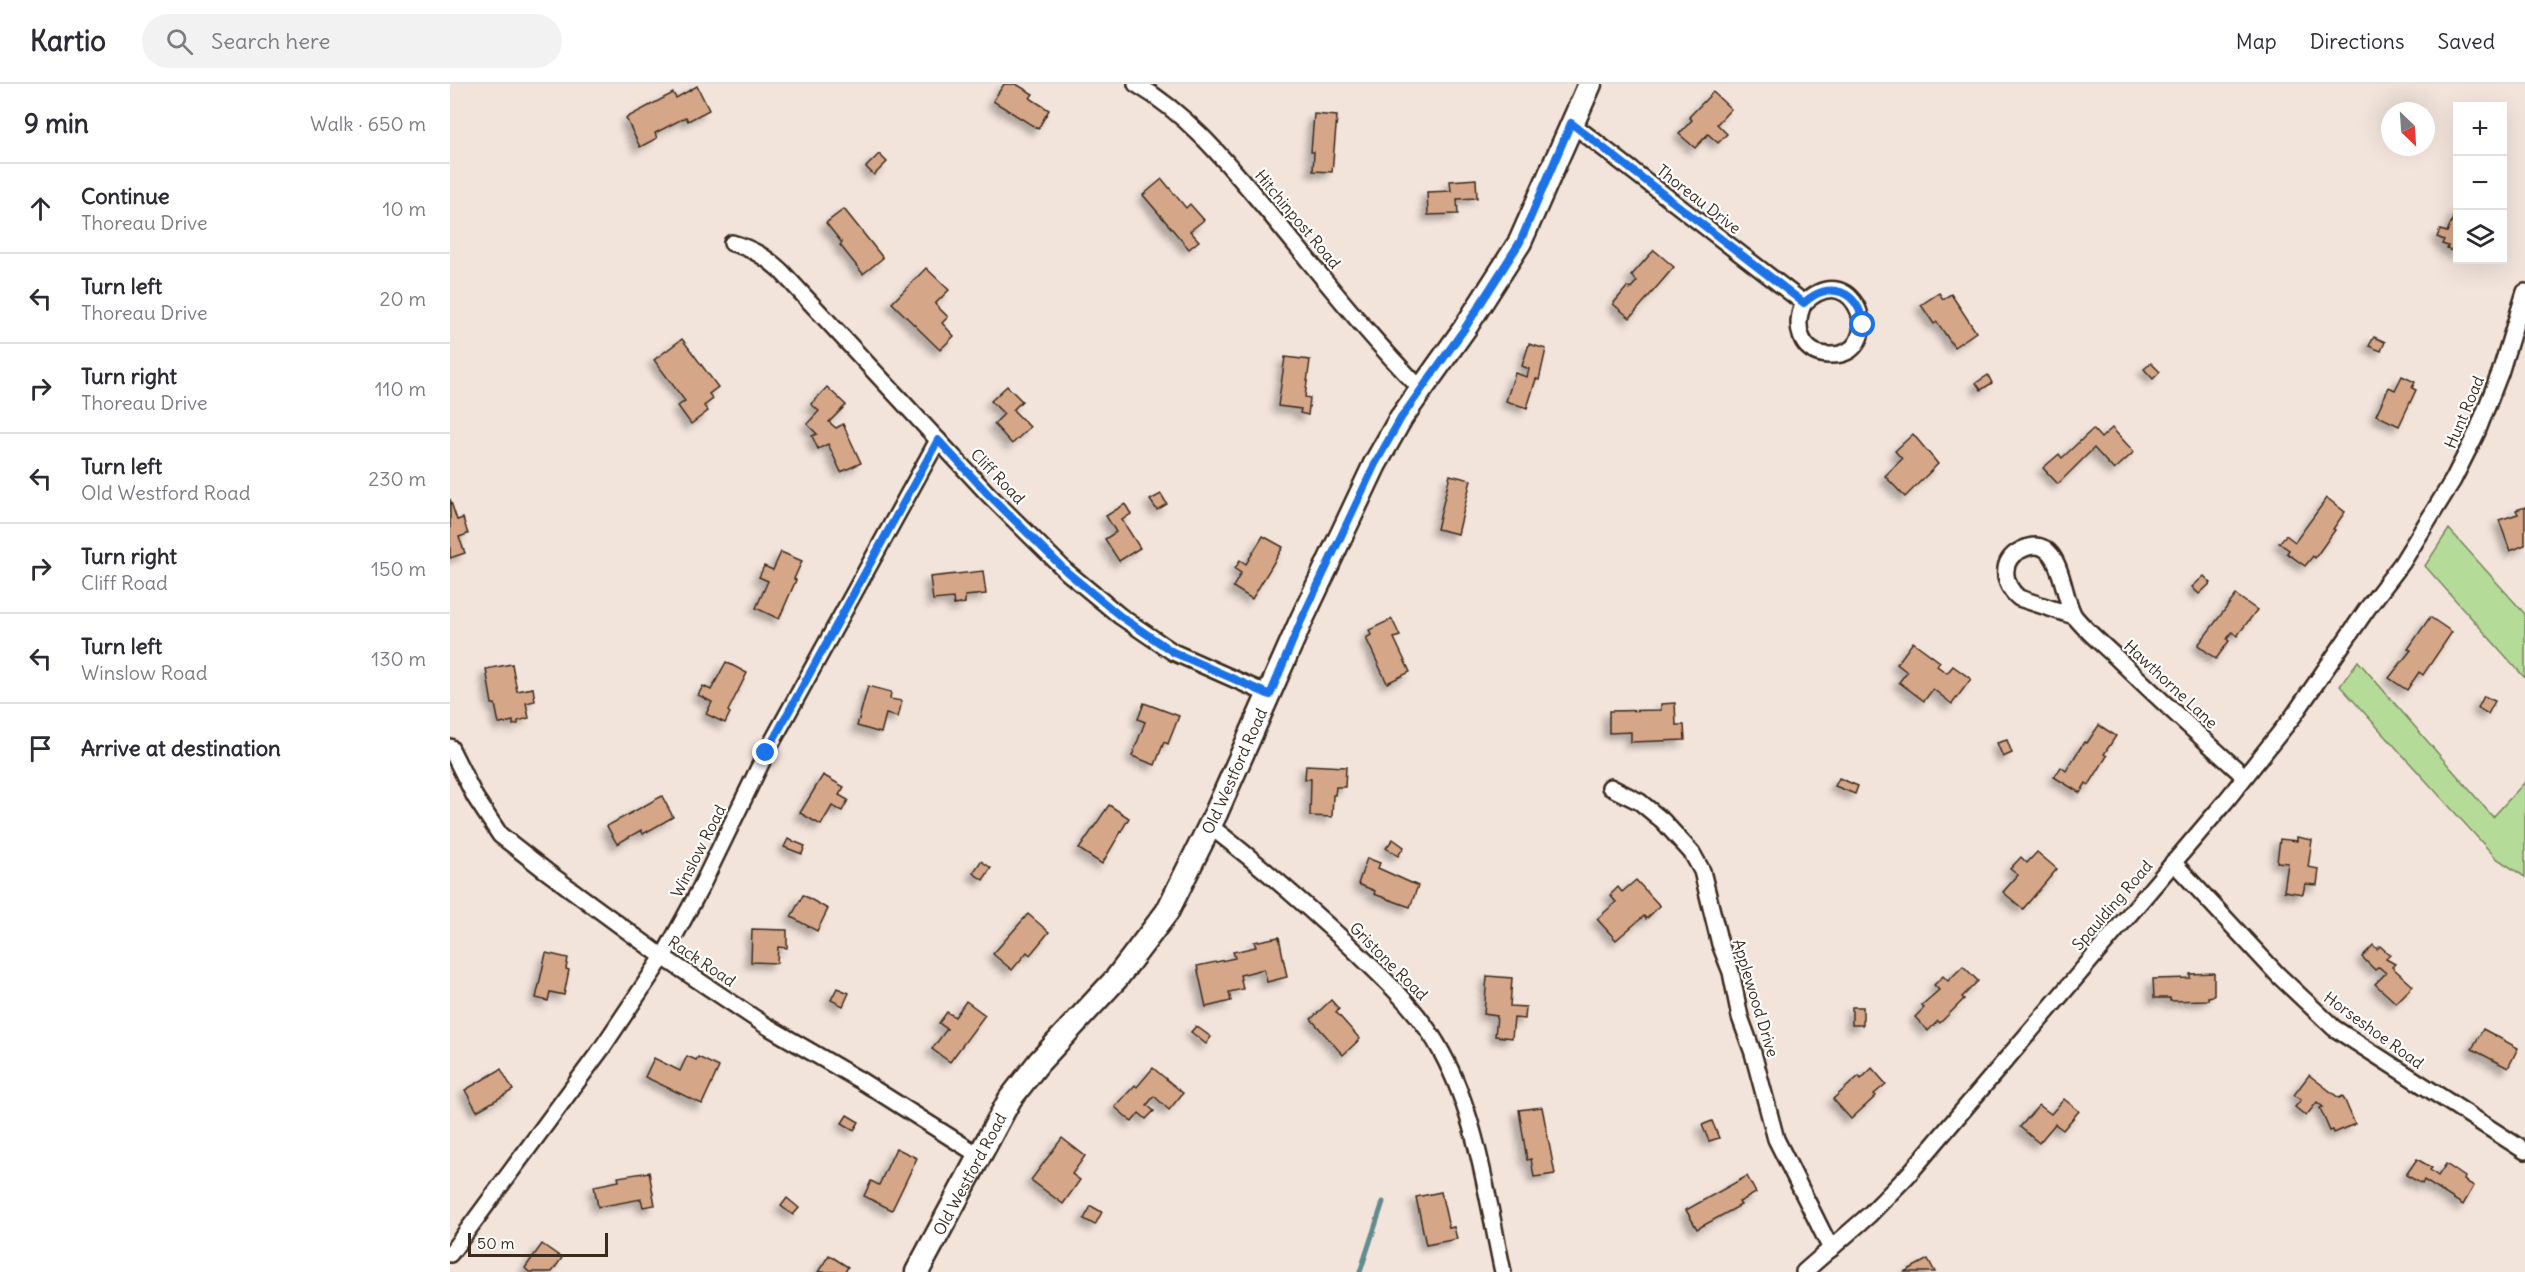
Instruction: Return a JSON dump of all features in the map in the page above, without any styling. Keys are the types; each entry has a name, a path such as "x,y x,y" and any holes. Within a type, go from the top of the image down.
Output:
{"main road":[{"name":"Old Westford Road","path":"917,1272 1010,1099 1039,1062 1116,979 1167,912 1210,826 1301,621 1375,464 1401,418 1520,242 1590,84"}],"street":[{"name":"Hitchinpost Road","path":"1136,84 1154,94 1186,120 1222,158 1391,359 1422,390"},
{"name":"Thoreau Drive","path":"1571,123 1804,303"},
{"name":"Cliff Road","path":"732,243 759,253 782,272 988,494 1067,572 1120,616 1173,652 1270,695"},
{"path":"1831,290 1851,297 1862,315 1860,336 1854,345 1836,355 1824,355 1805,344 1797,324 1804,303 1821,291 1831,290"},
{"name":"Hunt Road","path":"2418,537 2453,480 2477,432 2500,373 2525,292"},
{"name":"Winslow Road","path":"450,1254 602,1048 663,957 699,891 766,753 938,440"},
{"name":"Spaulding Road","path":"1804,1272 1869,1215 1908,1175 2173,862 2294,715 2418,537"},
{"name":"Hawthorne Lane","path":"2074,615 2059,568 2049,553 2042,548 2024,548 2010,559 2005,576 2012,592 2019,598 2074,615 2162,702 2244,777"},
{"name":"Rack Road","path":"450,747 475,797 500,835 663,957 765,1025 863,1082 980,1156"},
{"name":"Applewood Drive","path":"1610,787 1640,802 1663,821 1692,853 1702,871 1720,944 1731,972 1740,1017 1756,1060 1776,1139 1832,1248"},
{"name":"Gristone Road","path":"1210,826 1295,895 1404,999 1425,1024 1443,1055 1463,1105 1479,1158 1503,1272"},
{"name":"Horseshoe Road","path":"2173,862 2278,975 2334,1028 2525,1151"}],"green space":[{"path":"2449,529 2525,614 2525,678 2425,566"},
{"path":"2358,661 2493,817 2525,782 2525,877 2496,858 2340,686"}],"building":[{"path":"1004,84 1016,84 1033,94 1030,98 1049,110 1038,129 993,101"},
{"path":"697,86 709,110 688,121 686,117 655,133 657,138 640,147 626,118 673,93 676,98"},
{"path":"1713,92 1731,109 1717,124 1727,134 1718,143 1708,134 1695,148 1679,134 1692,120 1689,117"},
{"path":"1314,114 1337,116 1332,172 1313,171 1314,152 1311,152"},
{"path":"879,154 887,162 874,175 866,167"},
{"path":"1162,179 1186,208 1190,204 1204,220 1190,231 1199,241 1189,249 1143,195"},
{"path":"1476,179 1477,198 1457,199 1458,214 1428,215 1427,192 1451,191 1450,181"},
{"path":"844,209 883,258 863,274 826,223"},
{"path":"2453,218 2453,251 2442,244 2444,240 2437,237 2440,230 2447,232"},
{"path":"1654,250 1674,267 1630,318 1613,304 1627,287 1630,289 1637,281 1631,276"},
{"path":"926,268 949,290 935,304 948,317 942,323 954,336 940,350 892,303"},
{"path":"1939,293 1943,299 1951,294 1976,332 1954,347 1937,322 1934,324 1921,305"},
{"path":"2374,337 2385,342 2381,351 2369,346"},
{"path":"682,339 718,387 709,394 713,399 704,406 708,411 691,424 678,406 685,401 654,360"},
{"path":"1529,344 1546,349 1539,380 1536,379 1527,408 1506,401 1515,373 1527,377 1529,369 1522,366"},
{"path":"1285,357 1310,360 1305,397 1310,398 1308,415 1300,413 1301,409 1278,406"},
{"path":"2151,363 2160,372 2153,379 2144,369"},
{"path":"1988,375 1992,383 1981,390 1976,383"},
{"path":"2402,376 2415,382 2412,388 2416,390 2399,426 2376,415 2389,387 2395,390"},
{"path":"1007,386 1022,401 1013,410 1030,427 1012,444 994,424 1004,414 991,401"},
{"path":"827,387 846,405 829,422 836,428 843,424 861,463 841,472 828,444 818,449 812,436 817,434 807,424 819,411 811,404"},
{"path":"2112,428 2134,452 2114,470 2094,448 2058,484 2043,468 2059,454 2062,458 2093,429 2101,438"},
{"path":"1913,434 1938,464 1905,497 1885,476 1902,459 1895,451"},
{"path":"1450,475 1471,480 1458,534 1437,529"},
{"path":"1161,494 1167,504 1157,510 1150,500"},
{"path":"2327,498 2345,512 2315,558 2313,556 2305,566 2287,553 2289,550 2279,543 2286,535 2295,542"},
{"path":"450,499 457,520 463,518 468,534 459,537 465,553 450,558"},
{"path":"1125,504 1131,514 1122,520 1140,548 1119,561 1105,539 1116,532 1106,516"},
{"path":"2525,507 2525,545 2510,551 2499,520 2518,514 2516,510"},
{"path":"1263,536 1283,547 1252,599 1233,587 1241,573 1235,569 1240,560 1246,564"},
{"path":"781,552 802,561 779,619 756,608 768,581 759,577 764,566 773,570"},
{"path":"983,571 986,594 965,596 965,603 954,605 953,598 933,600 930,577"},
{"path":"2204,576 2211,583 2199,594 2192,587"},
{"path":"2236,595 2257,610 2237,636 2232,632 2227,639 2229,641 2216,659 2198,645"},
{"path":"2430,617 2452,632 2423,675 2419,672 2407,690 2389,678 2411,650 2408,649"},
{"path":"1392,619 1400,636 1394,638 1410,672 1387,683 1366,638 1371,635 1369,630"},
{"path":"1913,642 1940,662 1937,666 1947,673 1953,666 1971,679 1952,704 1933,689 1924,701 1899,682 1907,672 1897,664"},
{"path":"726,662 747,673 728,711 730,713 725,723 706,714 712,702 698,695 703,686 711,690"},
{"path":"512,664 517,691 533,688 535,701 526,703 529,718 513,725 513,721 499,724 495,704 492,704 486,669"},
{"path":"868,686 891,692 890,699 902,701 898,717 886,714 881,733 857,726"},
{"path":"2484,696 2495,701 2488,714 2478,708"},
{"path":"1144,703 1179,716 1168,744 1164,742 1155,765 1132,756 1145,722 1138,719"},
{"path":"1675,703 1676,725 1684,725 1685,740 1631,742 1631,732 1609,733 1609,711 1661,710 1661,704"},
{"path":"2099,725 2116,736 2104,754 2107,756 2089,785 2086,783 2080,793 2054,777 2061,767 2066,771 2084,742 2087,743"},
{"path":"2007,740 2012,753 2003,757 1997,743"},
{"path":"1306,765 1346,767 1345,787 1336,787 1335,795 1333,795 1332,817 1310,816 1311,779 1305,779"},
{"path":"823,775 844,787 839,795 848,800 842,811 832,806 821,825 800,813"},
{"path":"1839,778 1858,786 1855,794 1835,786"},
{"path":"662,796 673,817 643,834 641,830 617,844 607,826"},
{"path":"1109,805 1129,818 1102,864 1079,849"},
{"path":"2297,837 2312,840 2308,867 2319,869 2317,885 2305,884 2303,894 2284,891 2288,863 2277,862 2280,839 2297,841"},
{"path":"788,839 805,846 802,854 784,847"},
{"path":"1393,839 1404,847 1398,856 1386,848"},
{"path":"2037,852 2057,869 2023,909 2003,892 2018,875 2010,869 2021,857 2027,863"},
{"path":"1367,858 1380,863 1378,868 1418,886 1410,907 1374,894 1375,891 1358,884"},
{"path":"981,861 991,868 983,880 973,873"},
{"path":"1636,880 1660,906 1646,919 1644,916 1616,940 1597,919 1616,902 1610,895 1618,887 1622,892"},
{"path":"803,895 828,909 817,931 791,917"},
{"path":"1028,914 1049,932 1030,955 1027,952 1012,970 993,954"},
{"path":"752,929 787,930 787,948 778,947 777,963 751,962"},
{"path":"1279,937 1287,977 1267,982 1264,969 1240,975 1243,989 1229,992 1231,1001 1206,1007 1197,966 1235,958 1233,952 1256,947 1254,942"},
{"path":"2373,945 2377,949 2380,946 2390,955 2386,959 2395,964 2392,967 2413,986 2396,1003 2375,984 2386,973 2379,967 2375,970 2362,957"},
{"path":"546,953 568,958 566,969 569,970 564,995 550,992 548,1001 536,998"},
{"path":"1963,966 1978,981 1940,1023 1938,1021 1928,1031 1915,1017 1924,1008 1922,1005 1939,990 1934,985 1943,976 1948,981"},
{"path":"2214,973 2214,996 2208,997 2208,1000 2170,1001 2170,998 2154,998 2153,979 2190,978 2190,974"},
{"path":"1487,976 1512,978 1510,1006 1526,1007 1525,1019 1514,1018 1512,1038 1495,1036 1497,1016 1484,1014"},
{"path":"837,988 849,993 843,1006 831,1000"},
{"path":"1331,1000 1339,1009 1336,1012 1360,1039 1343,1055 1311,1019"},
{"path":"966,1001 985,1015 950,1062 932,1049 947,1029 939,1023 947,1012 955,1017"},
{"path":"1852,1007 1863,1007 1863,1025 1852,1025"},
{"path":"1196,1026 1211,1037 1206,1044 1191,1032"},
{"path":"2483,1029 2518,1048 2508,1068 2472,1049"},
{"path":"687,1056 696,1060 698,1057 719,1067 702,1104 645,1077 654,1058 680,1071"},
{"path":"1153,1068 1183,1093 1169,1110 1154,1096 1147,1105 1154,1111 1146,1119 1139,1113 1132,1122 1115,1107"},
{"path":"1872,1068 1886,1084 1851,1119 1833,1099 1859,1076 1861,1079"},
{"path":"501,1069 513,1090 477,1111 465,1090"},
{"path":"2309,1075 2339,1098 2343,1096 2355,1124 2334,1133 2333,1130 2330,1131 2320,1108 2323,1107 2317,1102 2306,1116 2295,1107 2301,1100 2294,1095"},
{"path":"2064,1099 2079,1111 2063,1130 2055,1124 2039,1143 2020,1127 2039,1105 2051,1114"},
{"path":"1542,1107 1555,1174 1534,1177 1531,1159 1527,1160 1519,1110"},
{"path":"847,1115 859,1122 854,1130 842,1123"},
{"path":"1712,1121 1719,1138 1709,1141 1702,1125"},
{"path":"1062,1138 1085,1156 1072,1174 1080,1180 1063,1204 1031,1180"},
{"path":"896,1148 917,1158 892,1210 864,1196 871,1181 879,1185"},
{"path":"2417,1159 2432,1168 2430,1170 2438,1176 2446,1164 2474,1186 2463,1205 2424,1180 2422,1184 2406,1175"},
{"path":"649,1172 655,1205 643,1207 641,1199 598,1207 594,1186 619,1181 618,1177"},
{"path":"1747,1176 1756,1193 1739,1202 1741,1205 1697,1229 1686,1210"},
{"path":"1441,1192 1449,1228 1454,1227 1457,1239 1426,1245 1416,1197"},
{"path":"787,1198 799,1208 793,1215 781,1206"},
{"path":"1091,1206 1102,1212 1095,1225 1084,1219"},
{"path":"542,1244 562,1258 552,1272 529,1272 525,1268"},
{"path":"829,1255 848,1267 845,1272 818,1272"},
{"path":"1928,1259 1935,1272 1904,1272"}],"waterway":[{"path":"1360,1272 1383,1202"}],"route":[{"path":"766,753 938,440 988,494 1067,572 1120,616 1173,652 1270,695 1301,621 1375,464 1401,418 1465,328 1520,242 1571,123 1804,303 1821,291 1842,292 1851,297 1858,305 1863,325"}]}
